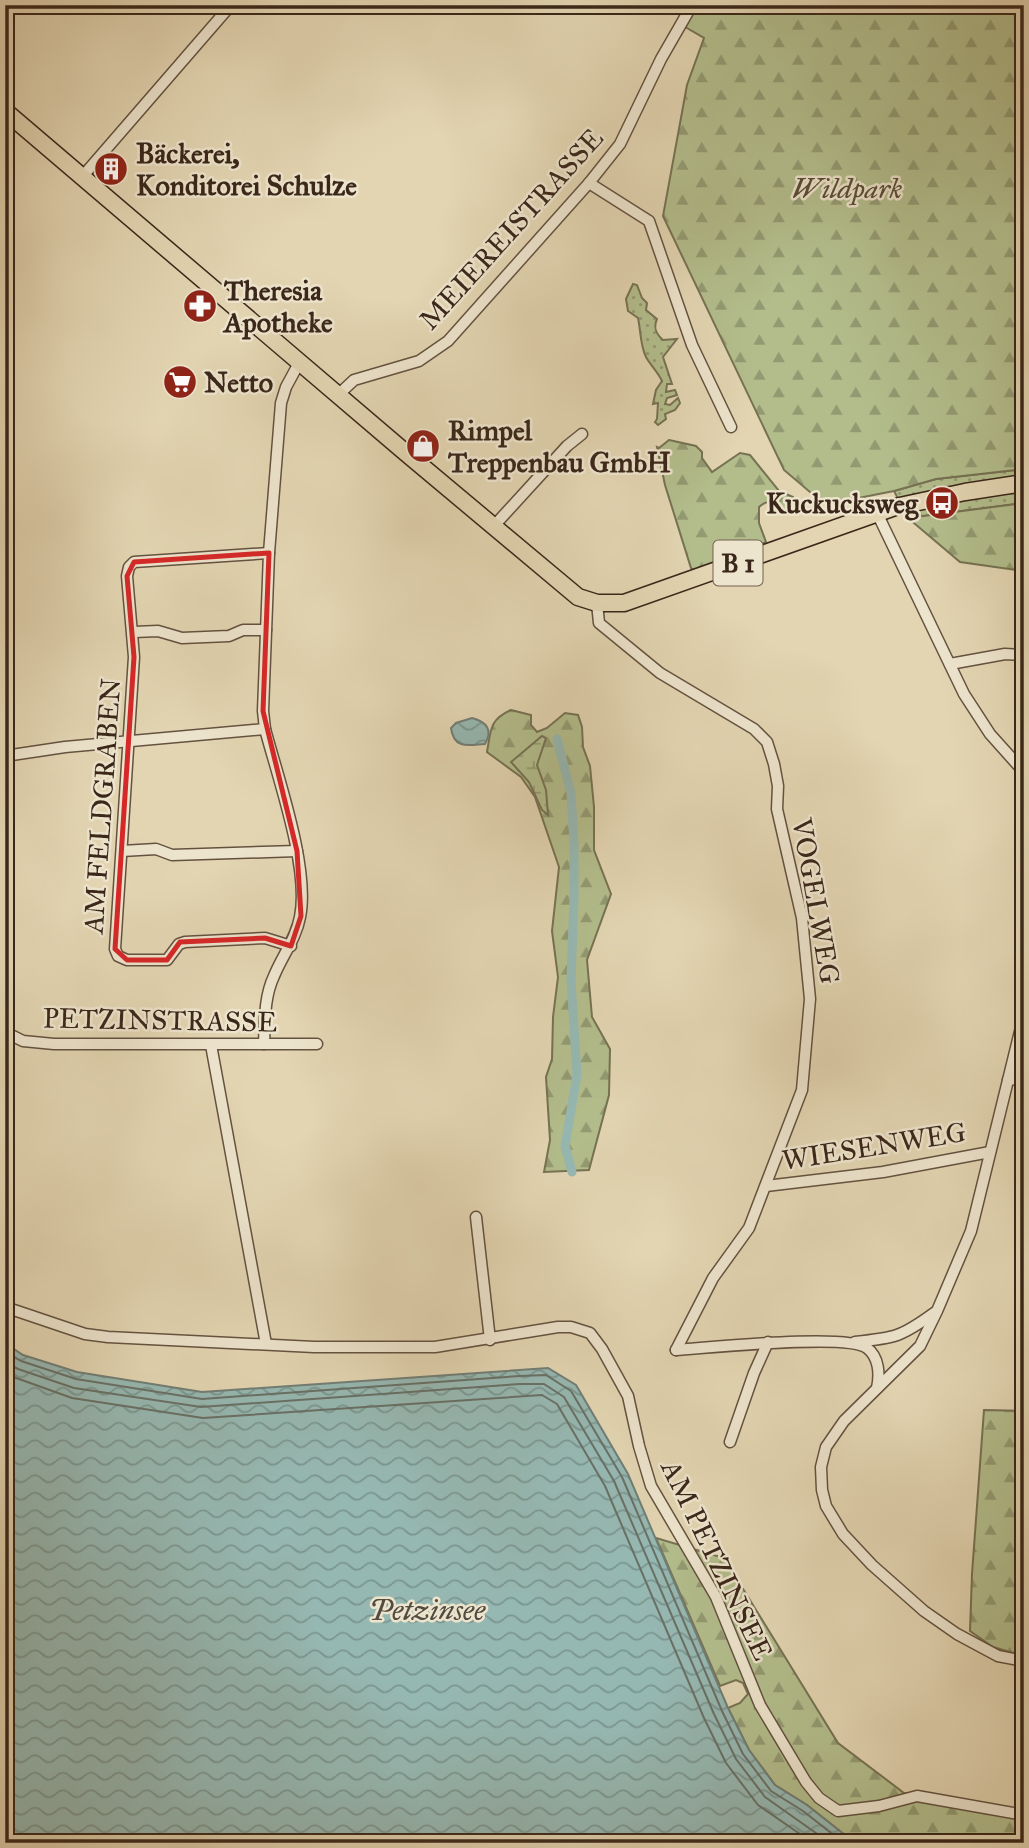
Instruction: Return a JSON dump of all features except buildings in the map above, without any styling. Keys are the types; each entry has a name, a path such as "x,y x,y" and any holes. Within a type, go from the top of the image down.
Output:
{"main road":[{"name":"B 1","path":"5,111 578,597 597,603 624,603 910,503 1024,483"}],"street":[{"path":"82,177 231,5"},
{"name":"MEIEREISTRASSE","path":"338,396 354,380 418,361 448,341 620,145 661,59 692,5"},
{"path":"589,183 649,221 692,345 731,426"},
{"path":"264,1044 266,1003 273,976 291,946 301,916 297,851 265,729 263,710 269,553 281,403 285,387 299,363"},
{"path":"493,527 566,446 582,433"},
{"path":"877,513 964,694 990,734 1024,772"},
{"name":"AM FELDGRABEN","path":"269,553 134,562 129,567 127,576 134,632 115,949 118,956 127,961 167,960 178,944 185,942 265,938 291,946"},
{"name":"VOGELWEG","path":"597,603 599,623 660,673 754,729 767,742 774,764 778,786 777,809 802,918 810,999 802,1090 748,1227 713,1278 676,1350 768,1342"},
{"path":"134,632 158,631 182,638 229,636 243,630 266,629"},
{"path":"950,664 1004,654 1024,655"},
{"path":"5,756 65,747 265,729"},
{"path":"122,851 156,849 172,855 297,851"},
{"path":"1024,1015 971,1231 937,1311 920,1346 844,1421 826,1447 821,1467 826,1506 843,1534 872,1565 924,1611 957,1634 998,1656 1024,1661"},
{"name":"PETZINSTRASSE","path":"5,1032 23,1041 54,1044 317,1044"},
{"path":"211,1045 266,1344"},
{"path":"1008,1080 1024,1078"},
{"name":"WIESENWEG","path":"766,1186 878,1172 990,1152"},
{"path":"476,1217 491,1340"},
{"name":"AM PETZINSEE","path":"5,1307 85,1334 129,1339 314,1347 435,1348 558,1327 571,1327 590,1333 597,1340 628,1396 651,1486 716,1597 760,1705 806,1782 819,1798 838,1811 879,1807 918,1796 1024,1815"},
{"path":"730,1442 768,1342 855,1342 893,1338 909,1331 937,1311"},
{"path":"855,1342 868,1349 876,1362 880,1373 877,1388"}],"highlighted area":[{"path":"269,553 263,711 297,851 301,916 291,946 265,938 180,942 167,960 127,960 115,949 134,657 127,576 134,562"}],"green space":[{"name":"Wildpark","path":"692,5 1024,5 1024,469 936,479 894,491 828,504 784,470 663,216 687,85 704,38 680,24"},
{"path":"633,284 637,285 647,303 646,310 657,319 655,328 663,340 677,339 663,357 672,384 667,384 666,392 675,390 677,395 667,398 665,404 670,405 678,398 680,403 675,410 665,414 666,419 658,425 655,422 658,403 653,404 656,390 662,381 644,352 638,318 628,311 626,299"},
{"path":"669,440 696,446 712,472 740,453 750,455 779,491 793,497 790,509 785,510 769,502 759,507 759,523 766,542 694,570 691,568 665,485 657,447"},
{"path":"1024,469 1024,503 908,518 894,491 936,479"},
{"path":"1024,503 1024,571 960,562 908,518"},
{"path":"511,710 531,715 531,725 537,732 547,728 565,713 578,715 583,747 590,766 594,850 611,894 587,960 592,1017 610,1049 609,1095 589,1170 544,1172 550,1140 546,1077 552,1059 558,977 552,931 559,867 535,797 521,777 487,752 495,722"},
{"path":"542,736 546,738 537,765 546,790 548,815 542,810 529,782 511,762"},
{"path":"984,1410 1024,1411 1024,1656 993,1647 970,1631"},
{"path":"656,1538 724,1558 838,1743 904,1793 1024,1810 1024,1843 855,1843 807,1805 775,1785 749,1750 728,1708 740,1703 748,1694 743,1683 736,1680 720,1686"}],"water":[{"path":"472,718 487,727 485,744 463,745 455,740 451,728 456,723"},
{"name":"Petzinsee","path":"5,1343 23,1355 77,1372 202,1392 548,1368 576,1385 628,1474 728,1708 749,1750 775,1785 807,1805 855,1843 5,1843"}],"waterway":[{"path":"557,739 571,793 574,843 571,980 577,1075 565,1146 572,1172"}],"place":[{"name":"Bäckerei, Konditorei Schulze","path":"111,169"},
{"name":"Theresia Apotheke","path":"200,306"},
{"name":"Netto","path":"180,382"},
{"name":"Rimpel Treppenbau GmbH","path":"423,446"},
{"name":"Kuckucksweg","path":"942,503"}]}
